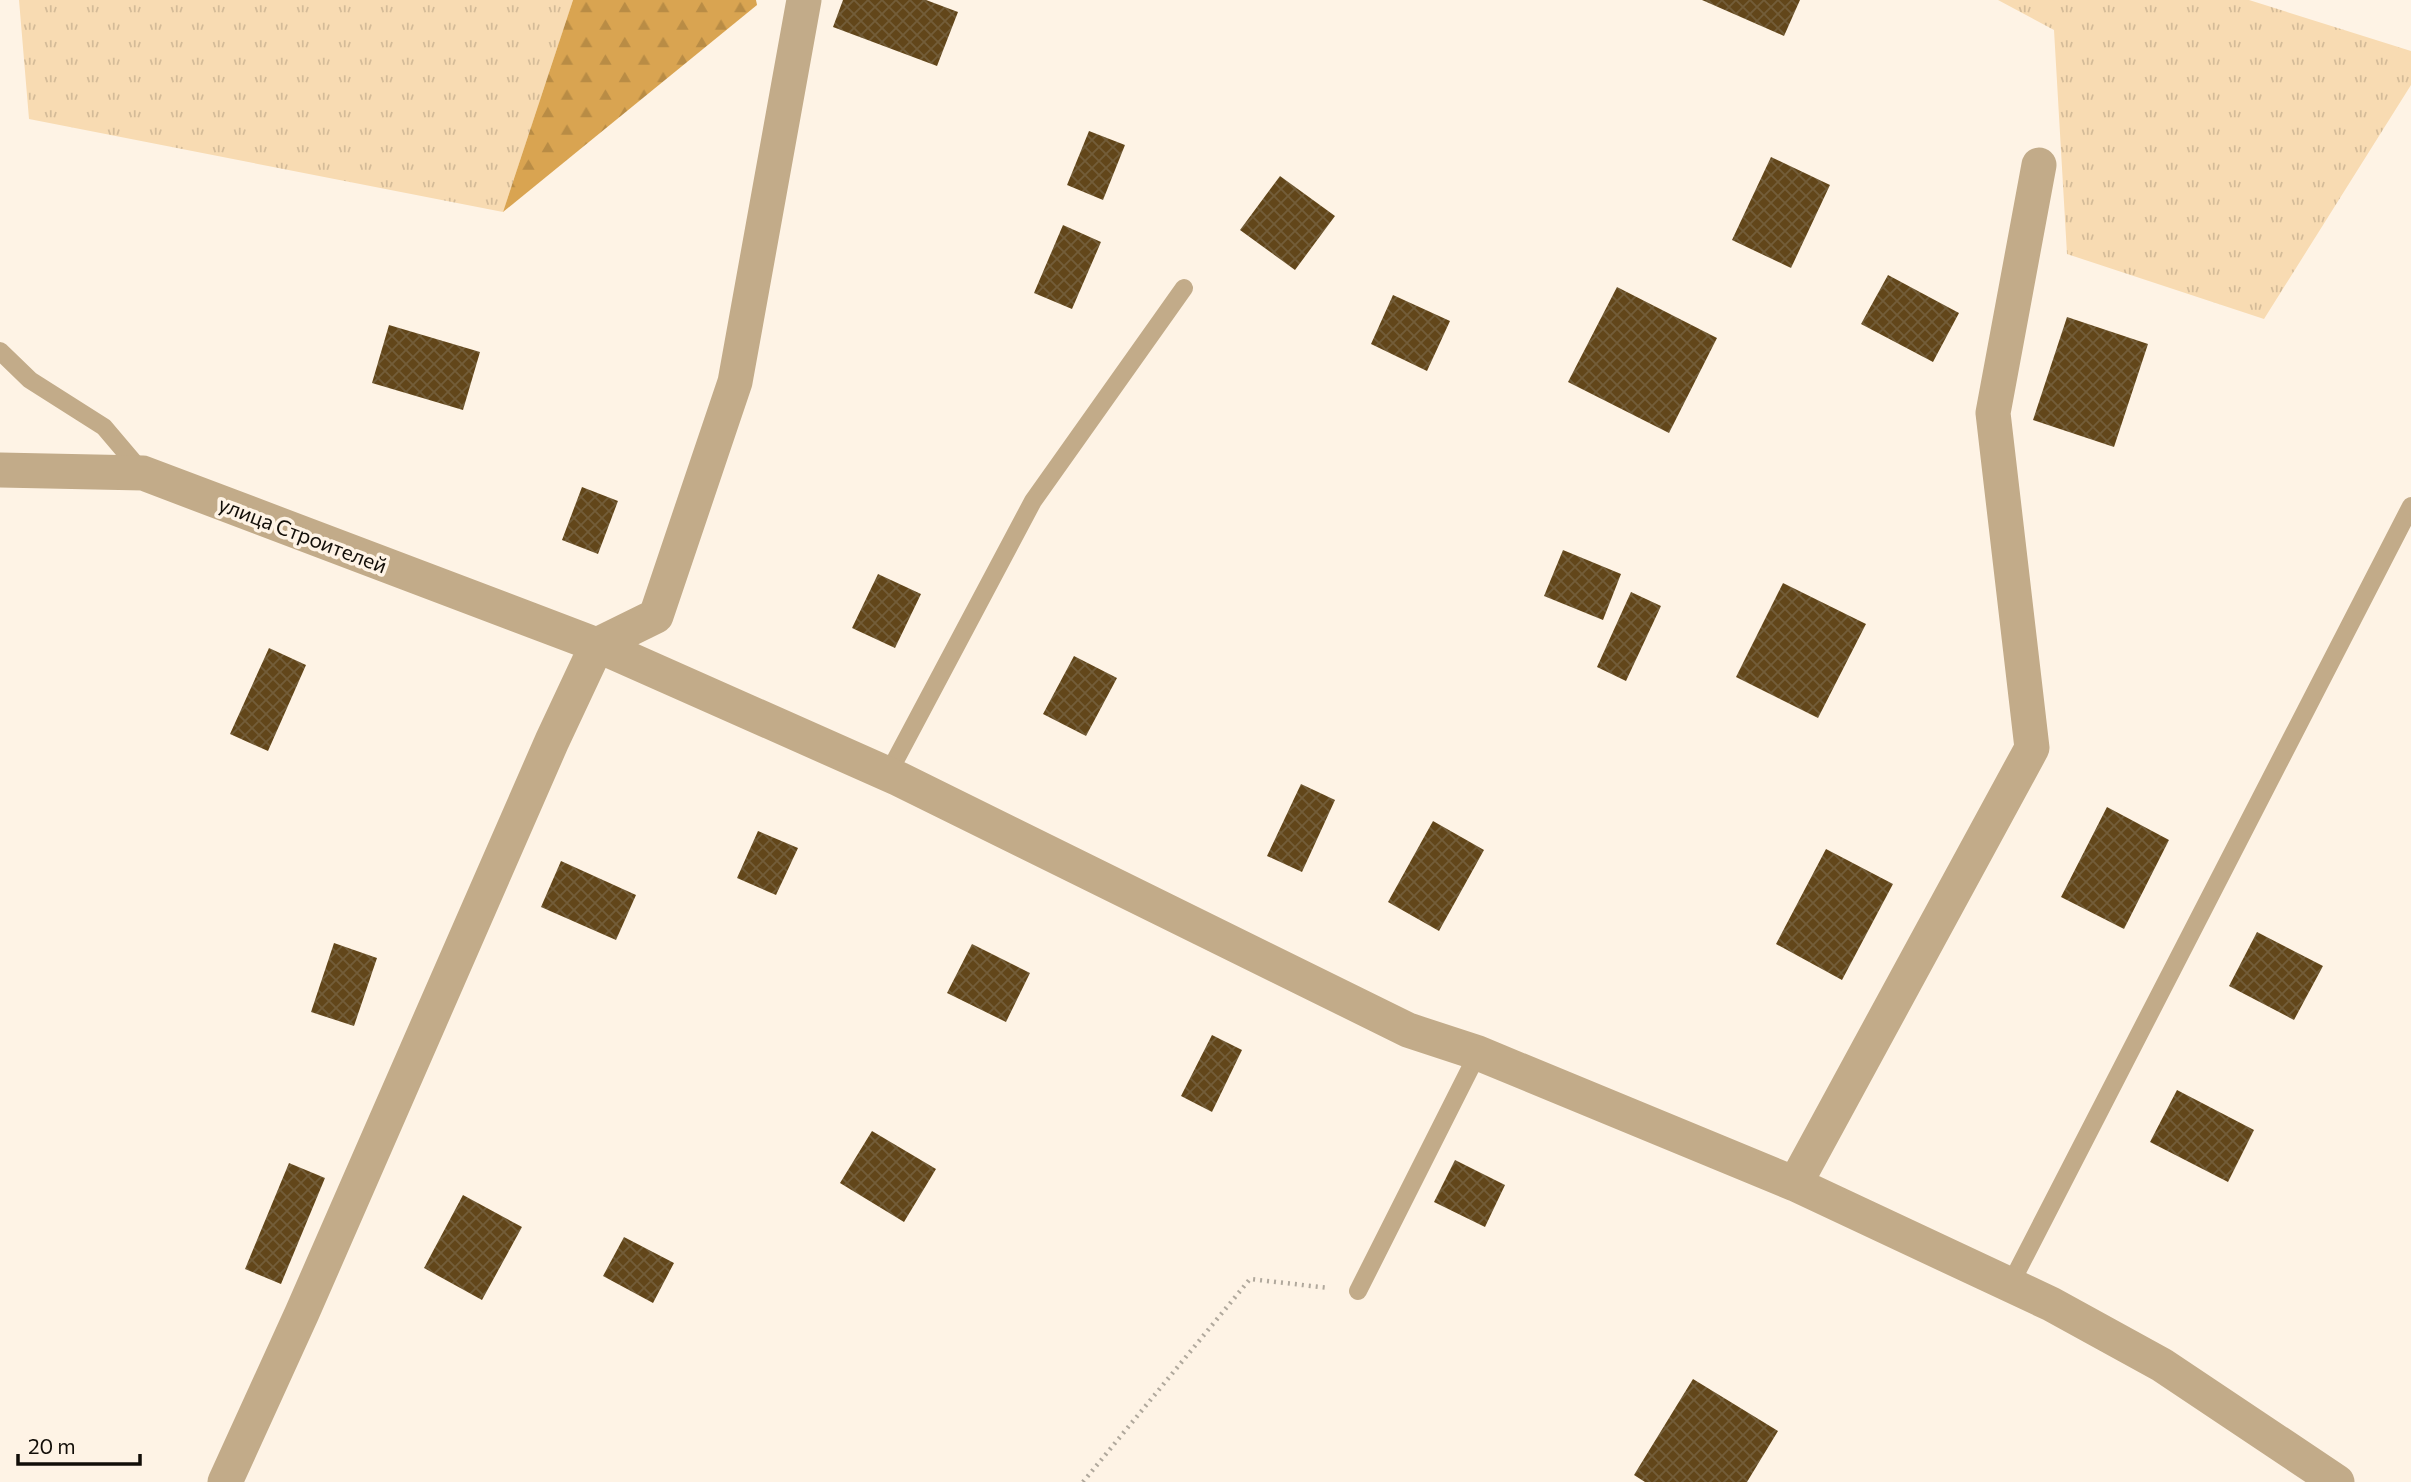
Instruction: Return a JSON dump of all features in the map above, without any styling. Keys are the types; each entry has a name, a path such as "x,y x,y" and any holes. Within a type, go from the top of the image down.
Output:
{"street":[{"path":"225,1482 302,1313 552,741 597,645 656,616 735,382 804,0"},
{"path":"1795,1184 2032,748 1993,413 2039,165"},
{"name":"улица Строителей","path":"0,470 143,473 597,645 888,774 1408,1030 1478,1053 1795,1184 2051,1304 2162,1366 2337,1482"}],"lane":[{"path":"888,774 1033,501 1184,288"},
{"path":"0,351 30,380 104,427 143,473"},
{"path":"2010,1285 2411,506"},
{"path":"1358,1291 1478,1053"}],"path":[{"path":"1083,1482 1250,1279 1358,1291"}],"green space":[{"path":"19,0 573,0 503,212 29,119"},
{"path":"573,0 756,0 757,5 503,212"},
{"path":"1998,0 2249,0 2411,51 2411,85 2264,319 2067,254 2054,30"}],"building":[{"path":"843,0 926,0 958,12 937,66 833,27"},
{"path":"1702,0 1800,0 1784,36"},
{"path":"1089,131 1125,145 1103,200 1067,185"},
{"path":"1771,157 1830,185 1791,268 1732,240"},
{"path":"1280,176 1335,216 1295,270 1240,230"},
{"path":"1063,225 1101,242 1072,309 1034,293"},
{"path":"1888,275 1959,313 1933,362 1861,324"},
{"path":"1617,287 1717,338 1669,433 1568,382"},
{"path":"1393,295 1450,321 1427,371 1371,344"},
{"path":"2067,317 2148,344 2114,447 2033,420"},
{"path":"389,325 480,352 463,410 372,383"},
{"path":"582,487 618,501 598,554 562,540"},
{"path":"1563,550 1621,574 1603,620 1544,596"},
{"path":"878,574 921,594 895,648 852,628"},
{"path":"1783,583 1866,624 1818,718 1736,677"},
{"path":"1631,592 1661,606 1626,681 1597,667"},
{"path":"269,648 306,665 268,751 230,734"},
{"path":"1074,656 1117,678 1086,736 1043,714"},
{"path":"1301,784 1335,800 1302,872 1267,856"},
{"path":"2107,807 2169,840 2124,929 2061,897"},
{"path":"1433,821 1484,850 1439,931 1388,902"},
{"path":"758,831 798,848 776,895 737,878"},
{"path":"1826,849 1893,884 1842,980 1776,944"},
{"path":"561,861 636,895 616,940 541,907"},
{"path":"2257,932 2323,966 2294,1020 2229,986"},
{"path":"334,943 377,958 354,1026 311,1012"},
{"path":"972,944 1030,973 1006,1022 947,993"},
{"path":"1212,1035 1242,1050 1212,1112 1181,1096"},
{"path":"2177,1090 2254,1130 2228,1182 2150,1142"},
{"path":"872,1131 936,1169 904,1222 840,1183"},
{"path":"1455,1160 1505,1185 1485,1227 1434,1202"},
{"path":"289,1163 325,1178 281,1284 245,1269"},
{"path":"463,1195 522,1227 482,1300 424,1268"},
{"path":"624,1237 674,1263 653,1303 603,1276"},
{"path":"1693,1379 1778,1431 1747,1482 1645,1482 1634,1475"}]}
